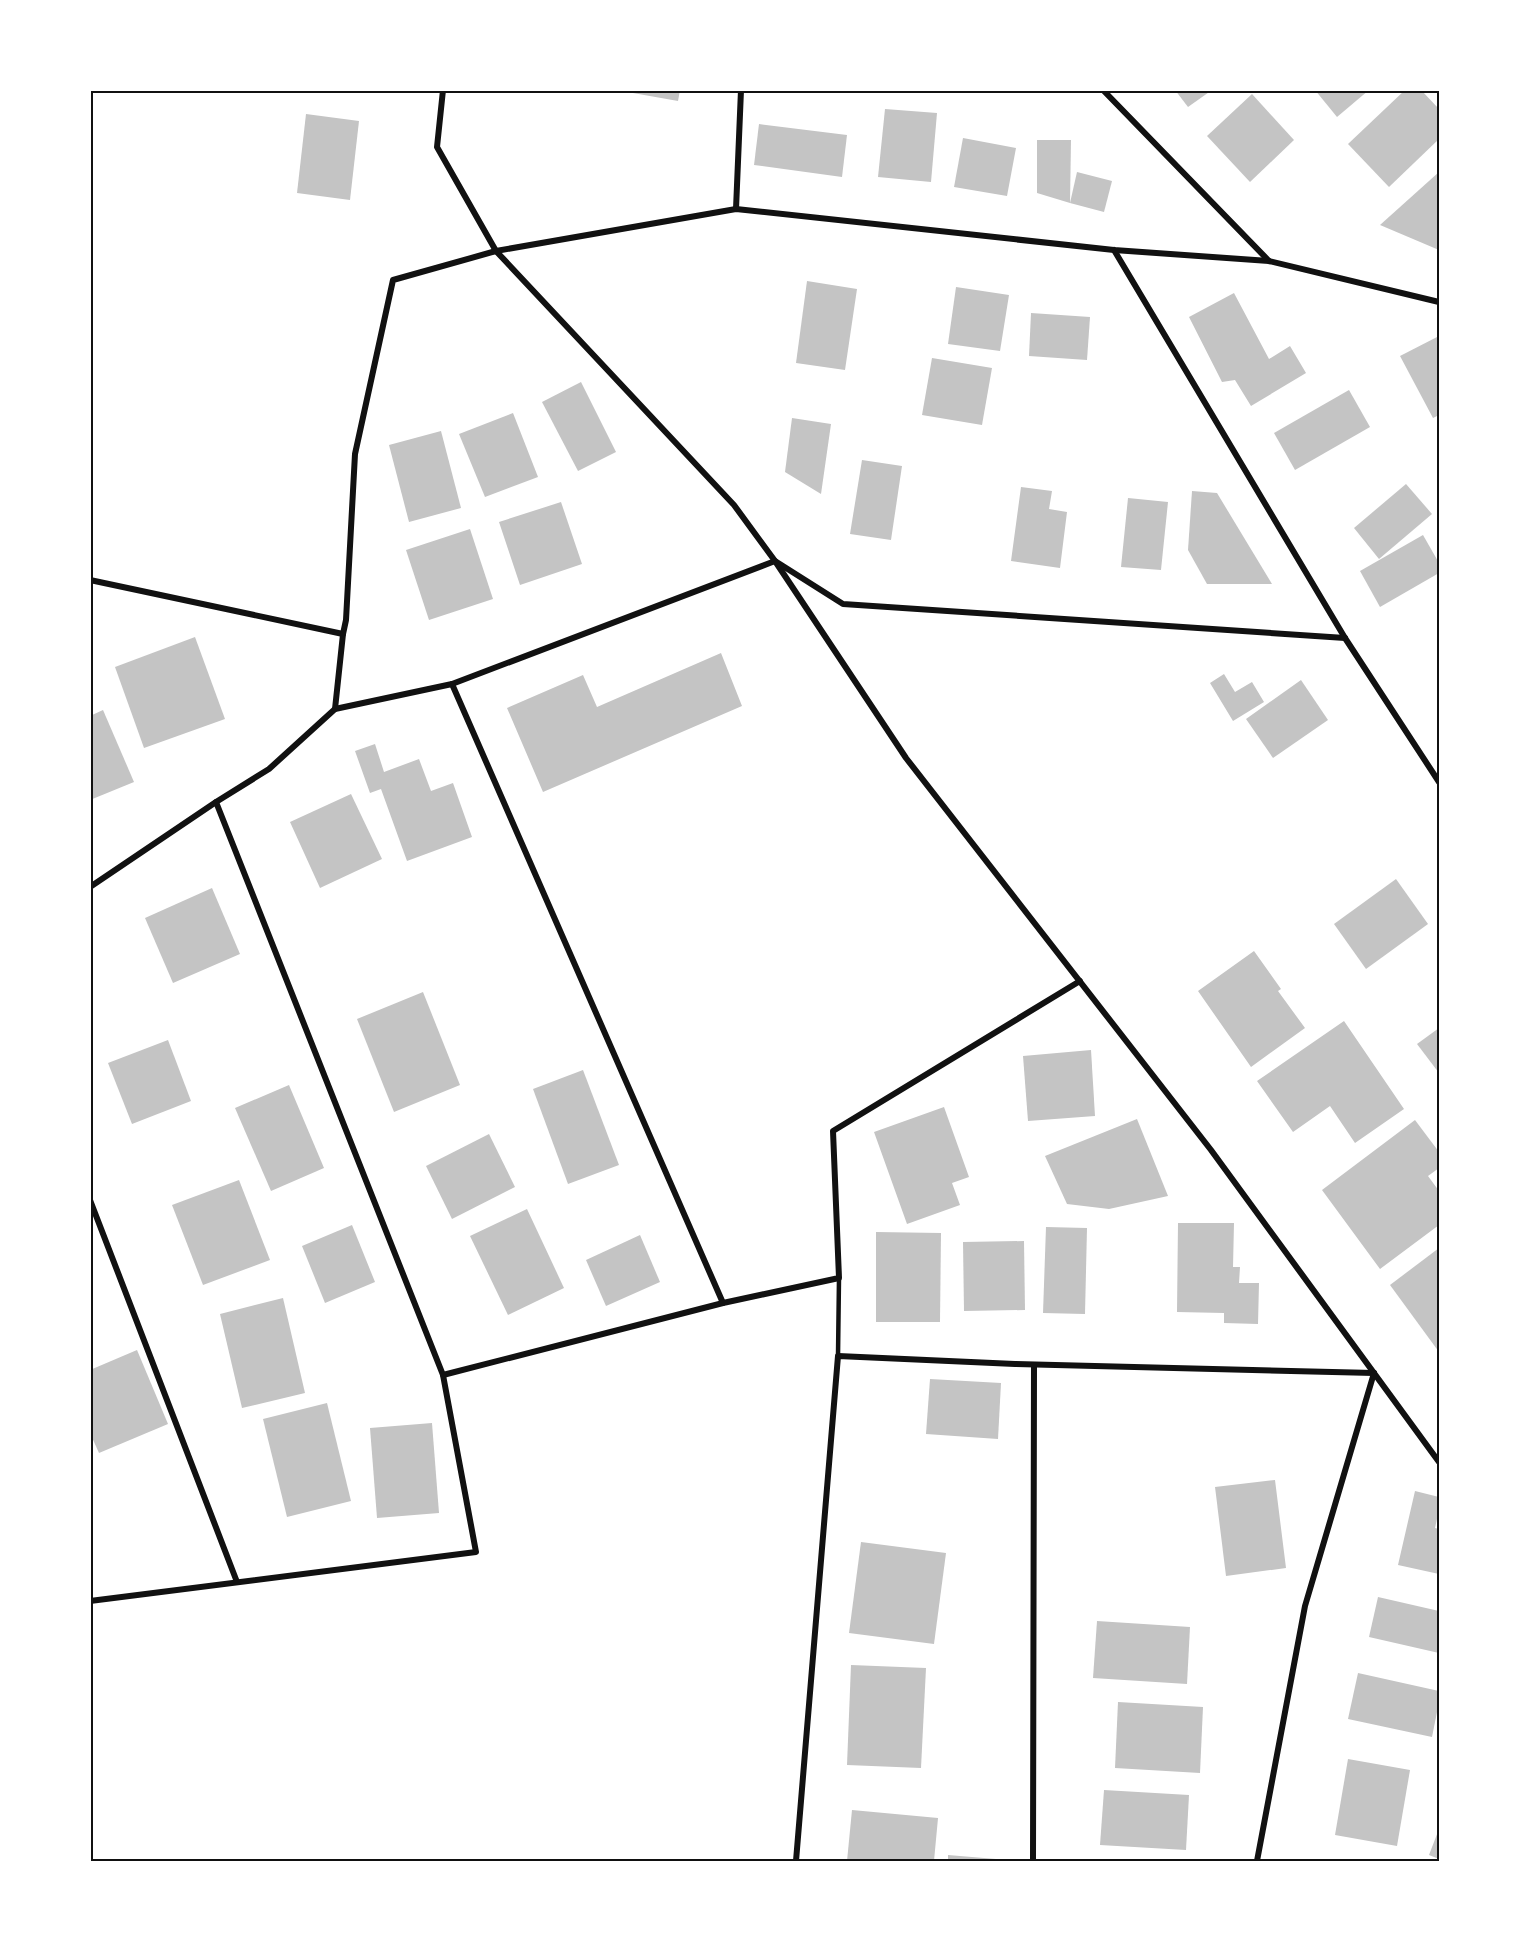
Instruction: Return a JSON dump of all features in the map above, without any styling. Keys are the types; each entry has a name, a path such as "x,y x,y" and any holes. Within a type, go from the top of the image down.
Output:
{"street":[{"path":"443,90 437,147 496,251 734,505 775,561 906,758 1211,1150 1439,1462"},
{"path":"736,209 741,90"},
{"path":"1103,90 1269,261"},
{"path":"334,709 346,620 355,454 393,280 496,251 736,209 1114,250 1269,261 1439,302"},
{"path":"1114,250 1345,638 1439,782"},
{"path":"775,561 843,604 1345,638"},
{"path":"90,887 269,769 334,709 452,684 775,561"},
{"path":"90,580 343,634"},
{"path":"452,684 723,1303"},
{"path":"90,1601 476,1552 443,1375 216,802"},
{"path":"443,1375 723,1303 839,1278 833,1131 1080,981"},
{"path":"90,1200 237,1582"},
{"path":"796,1861 838,1356 1034,1365 1374,1373"},
{"path":"1033,1861 1034,1365"},
{"path":"1257,1861 1305,1606 1374,1373"}],"lane":[{"path":"838,1356 839,1278"}],"building":[{"path":"616,90 680,90 678,101"},
{"path":"1175,90 1212,90 1188,107"},
{"path":"1315,90 1369,90 1337,117"},
{"path":"1405,90 1421,90 1439,109 1439,139 1389,187 1348,144"},
{"path":"1252,94 1294,140 1250,182 1207,136"},
{"path":"885,109 937,113 931,182 878,177"},
{"path":"306,114 359,121 350,200 297,193"},
{"path":"759,124 847,135 842,177 754,165"},
{"path":"963,138 1016,148 1007,196 954,187"},
{"path":"1037,140 1071,140 1070,203 1037,193"},
{"path":"1077,172 1112,181 1104,212 1070,203"},
{"path":"1439,172 1439,250 1380,225"},
{"path":"807,281 857,289 845,370 796,363"},
{"path":"956,287 1009,295 1000,351 948,344"},
{"path":"1234,293 1269,359 1290,346 1306,373 1251,406 1235,380 1222,382 1189,317"},
{"path":"1031,313 1090,317 1087,360 1029,356"},
{"path":"1439,336 1439,415 1433,418 1400,356"},
{"path":"932,358 992,368 982,425 922,415"},
{"path":"581,382 616,452 578,471 542,402"},
{"path":"1349,390 1370,427 1295,470 1274,433"},
{"path":"513,413 538,477 485,497 459,434"},
{"path":"792,418 831,424 821,494 785,472"},
{"path":"441,431 461,508 409,522 389,445"},
{"path":"862,460 902,466 891,540 850,534"},
{"path":"1406,484 1432,514 1379,559 1354,528"},
{"path":"1021,487 1052,491 1049,509 1067,512 1060,568 1011,561"},
{"path":"1192,491 1217,493 1272,584 1207,584 1188,550"},
{"path":"1128,498 1168,502 1161,570 1121,567"},
{"path":"561,502 582,564 520,585 499,522"},
{"path":"470,529 493,599 429,620 406,550"},
{"path":"1423,535 1439,563 1439,573 1380,607 1360,571"},
{"path":"195,637 225,719 144,748 115,667"},
{"path":"721,653 742,706 543,792 507,708 583,675 597,707"},
{"path":"1224,674 1235,692 1252,682 1264,702 1233,721 1210,683"},
{"path":"1301,680 1328,720 1273,758 1246,719"},
{"path":"103,710 134,782 90,800 90,716"},
{"path":"375,744 384,772 419,759 431,791 453,783 472,837 407,861 381,789 370,793 355,751"},
{"path":"351,794 382,859 320,888 290,822"},
{"path":"1396,879 1428,924 1366,969 1334,924"},
{"path":"212,888 240,954 173,983 145,918"},
{"path":"1254,951 1281,989 1278,991 1305,1028 1251,1067 1198,991"},
{"path":"423,992 460,1085 394,1112 357,1019"},
{"path":"1344,1021 1404,1109 1355,1143 1330,1106 1293,1132 1257,1081"},
{"path":"1439,1028 1439,1073 1417,1044"},
{"path":"168,1040 191,1101 132,1124 108,1063"},
{"path":"1091,1050 1095,1116 1028,1121 1023,1056"},
{"path":"583,1070 619,1165 568,1184 533,1089"},
{"path":"289,1085 324,1168 271,1191 235,1108"},
{"path":"944,1107 969,1177 952,1183 960,1205 907,1224 874,1132"},
{"path":"1137,1119 1168,1196 1109,1209 1067,1204 1045,1156"},
{"path":"1415,1120 1439,1152 1439,1168 1428,1176 1439,1191 1439,1225 1380,1269 1322,1190"},
{"path":"489,1134 515,1187 452,1219 426,1166"},
{"path":"239,1180 270,1260 203,1285 172,1205"},
{"path":"527,1209 564,1288 508,1315 470,1236"},
{"path":"1178,1223 1234,1223 1233,1267 1240,1267 1239,1283 1259,1283 1258,1324 1224,1323 1224,1313 1177,1312"},
{"path":"352,1225 375,1282 325,1303 302,1246"},
{"path":"1046,1227 1087,1228 1085,1314 1043,1313"},
{"path":"876,1232 941,1233 940,1322 876,1322"},
{"path":"640,1235 660,1282 606,1306 586,1260"},
{"path":"1024,1241 1025,1310 964,1311 963,1242"},
{"path":"1439,1248 1439,1352 1390,1285"},
{"path":"283,1298 305,1393 242,1408 220,1314"},
{"path":"137,1350 168,1424 99,1453 90,1433 90,1370"},
{"path":"930,1379 1001,1383 998,1439 926,1434"},
{"path":"327,1403 351,1501 287,1517 263,1419"},
{"path":"432,1423 439,1513 377,1518 370,1428"},
{"path":"1275,1480 1286,1568 1226,1576 1215,1487"},
{"path":"1415,1491 1439,1497 1435,1528 1439,1529 1439,1574 1398,1565"},
{"path":"861,1542 946,1553 934,1644 849,1633"},
{"path":"1378,1597 1439,1611 1439,1653 1369,1637"},
{"path":"1097,1621 1190,1627 1187,1684 1093,1678"},
{"path":"851,1665 926,1668 921,1768 847,1765"},
{"path":"1358,1673 1439,1691 1432,1737 1348,1719"},
{"path":"1118,1702 1203,1707 1200,1773 1115,1768"},
{"path":"1348,1759 1410,1770 1397,1846 1335,1835"},
{"path":"1104,1790 1189,1795 1186,1850 1100,1845"},
{"path":"852,1810 938,1818 934,1861 847,1861"},
{"path":"1439,1829 1439,1859 1429,1855"},
{"path":"948,1855 996,1859 996,1861 948,1861"}]}
